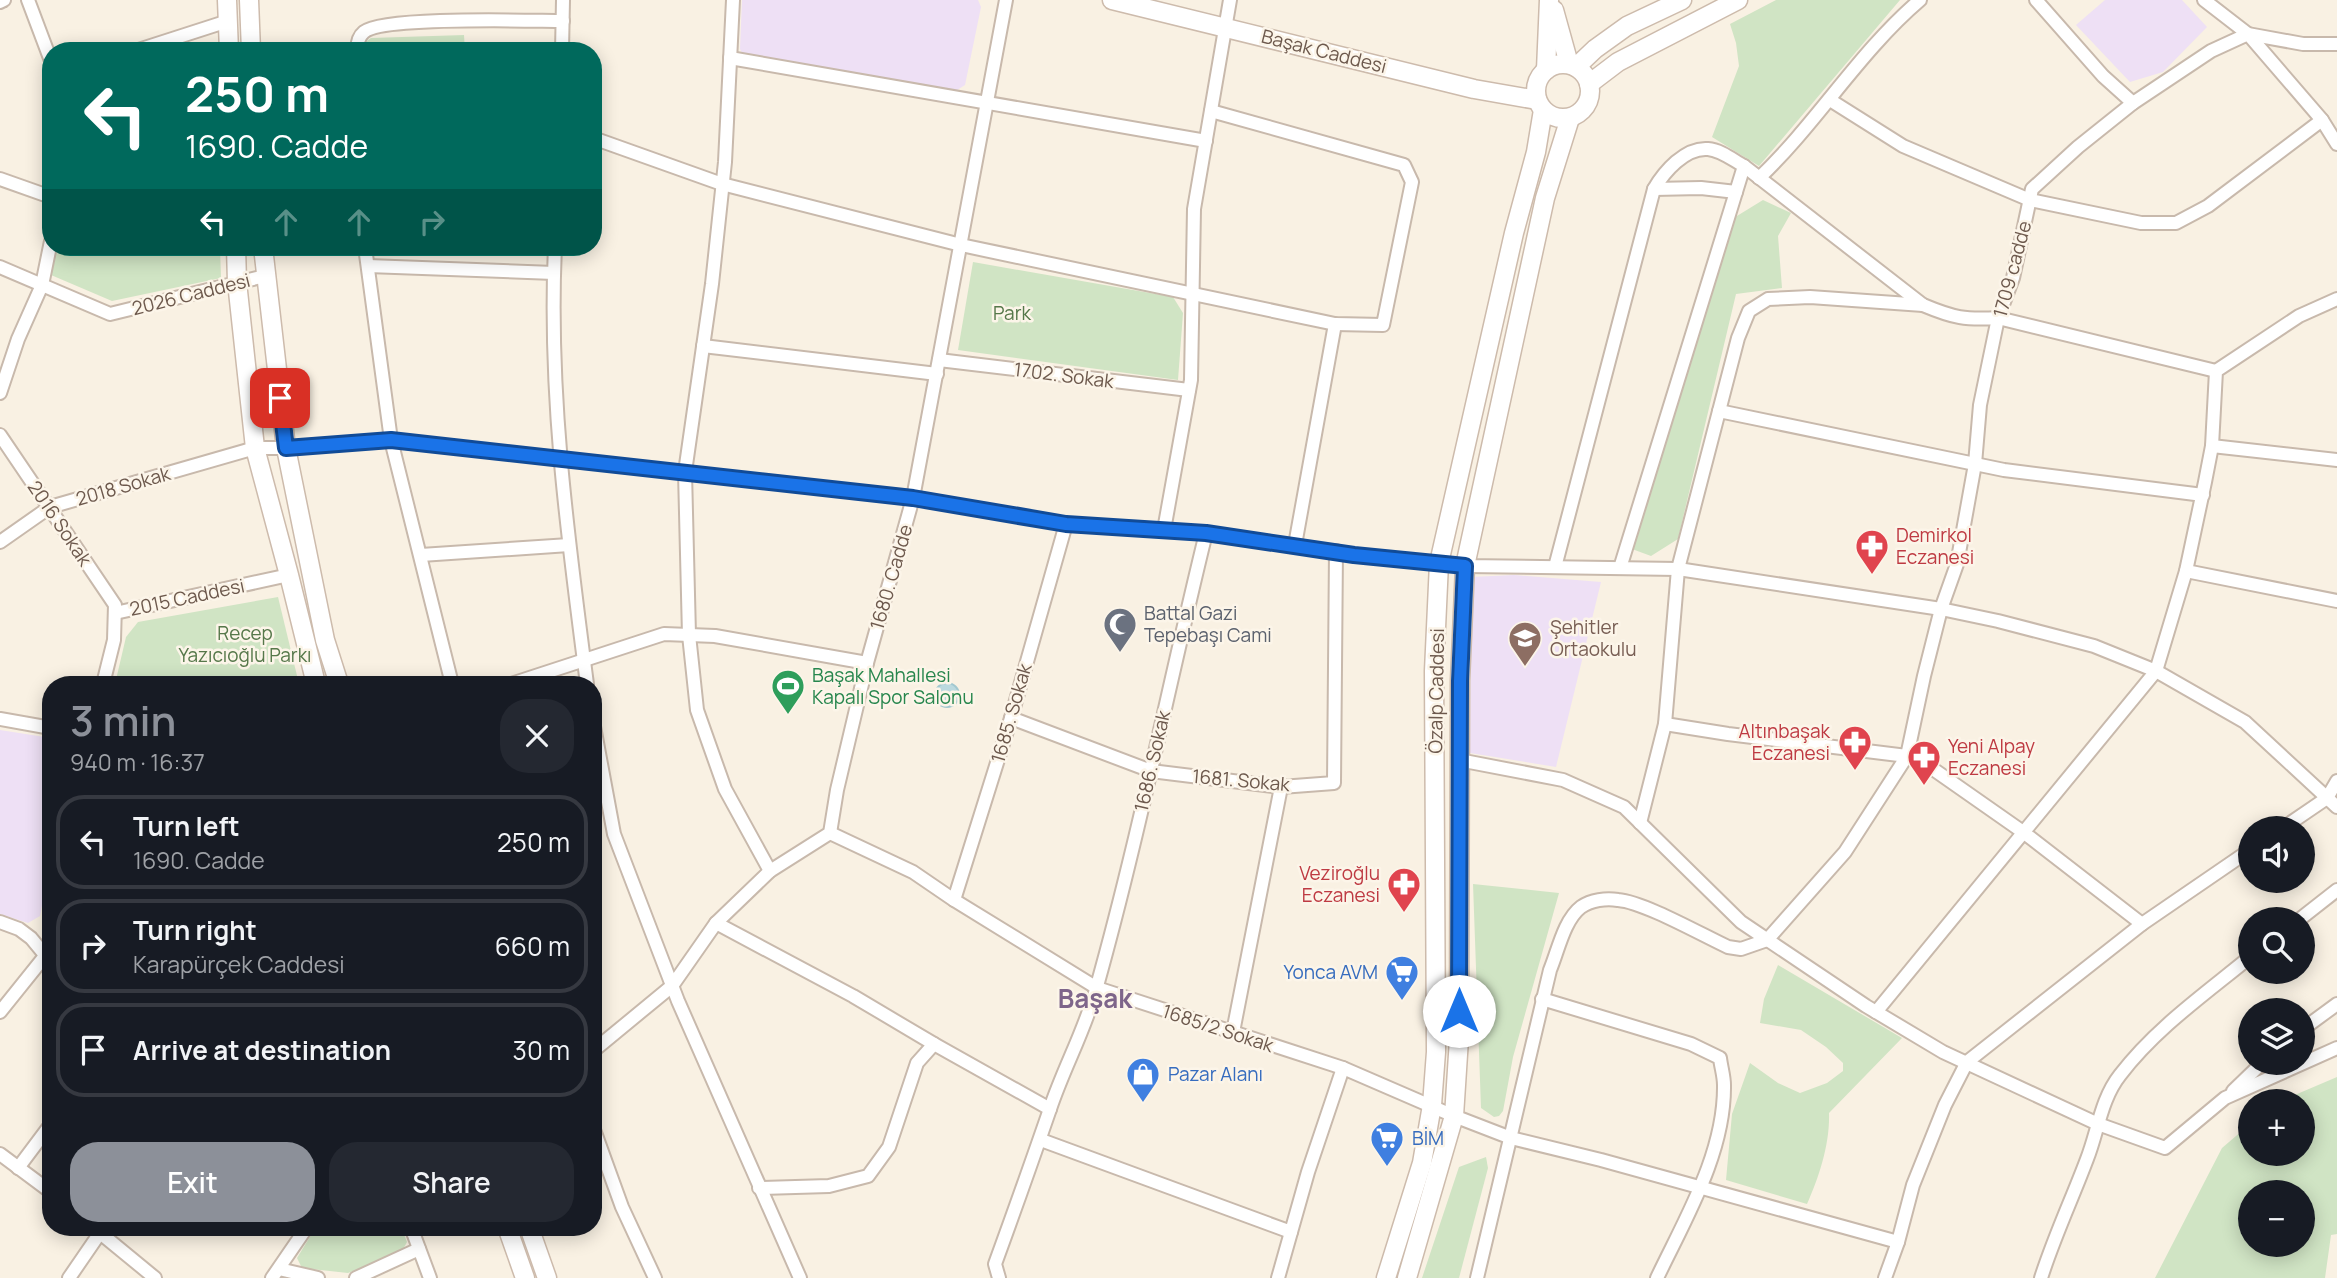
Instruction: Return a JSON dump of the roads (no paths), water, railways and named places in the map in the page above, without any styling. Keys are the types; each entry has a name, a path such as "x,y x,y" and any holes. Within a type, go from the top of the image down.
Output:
{"main road":[{"path":"227,0 229,42"},
{"path":"249,0 251,42"},
{"name":"Başak Caddesi","path":"1112,0 1540,105"},
{"path":"1550,0 1572,66"},
{"path":"1546,70 1550,0"},
{"path":"1572,66 1627,26 1682,0"},
{"path":"1589,84 1618,62 1738,0"},
{"path":"1553,65 1572,66 1587,77 1590,93 1584,108 1570,118 1552,117 1540,105 1537,83 1553,65"},
{"name":"Özalp Caddesi","path":"1386,1278 1422,1163 1432,1105 1436,1052 1434,671 1439,563 1514,233 1536,152 1540,105"},
{"name":"Özalp Caddesi","path":"1407,1278 1454,1116 1459,1039 1460,681 1465,566 1545,198 1570,118"},
{"path":"236,256 255,448 314,676"},
{"path":"264,256 286,448 325,640 336,676"},
{"path":"510,1236 525,1278"},
{"path":"532,1236 547,1278"}],"street":[{"path":"28,0 44,42"},
{"path":"562,42 564,0"},
{"path":"733,0 722,184 685,472 689,635 697,710 725,789 771,871"},
{"name":"1680. Cadde","path":"830,833 837,790 867,663 913,498 1006,0"},
{"path":"1164,530 1189,390 1194,209 1230,0"},
{"path":"1759,178 1789,150 1896,21 1920,0"},
{"path":"2036,0 2103,76 2133,103"},
{"path":"2204,0 2248,34 2322,120 2337,144"},
{"path":"358,42 365,31 379,26 458,20 563,21"},
{"path":"163,42 228,21"},
{"path":"2248,34 2302,44 2337,44"},
{"name":"1709 cadde","path":"1907,756 1941,609 1957,564 1975,464 1980,405 1998,318 2014,278 2032,189 2078,147 2133,103 2211,51 2248,34"},
{"path":"730,58 1206,141"},
{"path":"1830,100 1903,146 2030,200 2141,223 2176,223 2208,206 2322,120"},
{"path":"602,141 722,184 961,245 1335,324 1383,325 1412,183 1404,165 1211,111"},
{"path":"1555,567 1654,188 1662,176 1691,152 1707,149 1744,166 1923,305 1954,318 1998,318 2216,371 2299,316 2337,299"},
{"path":"1620,568 1744,166"},
{"path":"0,179 42,194"},
{"path":"1654,188 1702,188 1736,192"},
{"path":"0,393 18,339 42,285 48,256"},
{"path":"366,256 391,440 450,676"},
{"path":"555,256 559,458 586,676"},
{"path":"368,265 554,273"},
{"name":"2026 Caddesi","path":"0,267 110,314 265,275"},
{"path":"1640,823 1665,724 1678,569 1738,338 1749,311 1768,299 1810,298 1923,305"},
{"path":"1295,545 1335,324"},
{"path":"703,346 937,374"},
{"name":"1702. Sokak","path":"939,360 1189,390"},
{"path":"1876,1012 2156,671 2186,571 2203,495 2212,446 2216,371"},
{"path":"1719,411 1975,464 2203,495"},
{"name":"2016 Sokak","path":"0,435 116,605 115,613"},
{"name":"2018 Sokak","path":"0,542 50,507 255,448 391,440 913,498 1066,524 1206,533 1465,566 1678,569 1941,609 2094,646 2156,671 2245,722 2337,807"},
{"path":"2212,446 2337,460"},
{"name":"1685. Sokak","path":"954,900 1011,718 1066,524"},
{"name":"1686. Sokak","path":"999,1278 995,1264 1050,1109 1097,988 1206,533"},
{"path":"421,555 569,545"},
{"name":"1681. Sokak","path":"1011,718 1151,771 1281,786 1334,783 1336,551"},
{"path":"2186,571 2337,600"},
{"name":"2015 Caddesi","path":"105,676 114,640 115,613 289,575"},
{"path":"535,676 664,634 715,636 867,663"},
{"path":"0,719 42,726"},
{"path":"1665,724 1907,756 1933,769 2023,832 2142,924"},
{"path":"1477,1278 1550,970 1567,927 1580,908 1595,900 1619,900 1728,947 1741,949 1767,940 1845,852 1907,756"},
{"path":"1459,760 1563,780 1624,807 1741,922 1767,940 1876,1012 1943,1052 2098,1124 2165,1147 2249,1075"},
{"path":"602,769 614,834 672,986 800,1278"},
{"path":"2301,816 2327,798 2337,781"},
{"path":"1233,1032 1281,786"},
{"path":"602,1044 672,986 716,923 771,871 830,833"},
{"name":"1685/2 Sokak","path":"830,833 913,872 1097,988 1343,1068 1511,1138 1898,1242"},
{"path":"1885,1278 1913,1185 1945,1105 1967,1062 2142,924 2238,858"},
{"path":"2315,907 2337,890"},
{"path":"0,922 19,929 42,948"},
{"path":"716,923 853,996 1050,1109"},
{"path":"0,1012 42,962"},
{"path":"2041,1278 2052,1242 2088,1158 2105,1101 2118,1076 2152,1037 2238,967"},
{"path":"1542,999 1691,1044 1720,1058 1724,1084 1718,1133 1699,1187 1657,1278"},
{"path":"2315,1020 2337,1004"},
{"path":"759,1188 829,1186 868,1176 889,1147 917,1063 934,1044"},
{"path":"2225,1098 2337,1048"},
{"path":"1278,1278 1308,1171 1343,1068"},
{"path":"19,1168 42,1136"},
{"path":"1041,1140 1291,1232"},
{"path":"602,1151 622,1207 655,1278"},
{"path":"0,1154 42,1185"},
{"path":"69,1278 95,1236"},
{"path":"107,1236 155,1278"},
{"path":"301,1236 275,1273 318,1278"},
{"path":"414,1236 430,1278"},
{"path":"356,1278 419,1249"}],"water":[{"path":"947,683 958,690 959,695 952,706 947,707 936,700 935,695 942,684"}],"place":[{"name":"Demirkol Eczanesi","path":"1872,576"},
{"name":"Battal Gazi Tepebaşı Cami","path":"1120,654"},
{"name":"Şehitler Ortaokulu","path":"1525,668"},
{"name":"Başak Mahallesi Kapalı Spor Salonu","path":"788,716"},
{"name":"Altınbaşak Eczanesi","path":"1855,772"},
{"name":"Yeni Alpay Eczanesi","path":"1924,787"},
{"name":"Veziroğlu Eczanesi","path":"1404,914"},
{"name":"Yonca AVM","path":"1402,1002"},
{"name":"Pazar Alanı","path":"1143,1104"},
{"name":"BİM","path":"1387,1168"}],"district":[{"name":"Başak","path":"1095,998"}],"park label":[{"name":"Park","path":"1012,313"},
{"name":"Recep Yazıcıoğlu Parkı","path":"245,644"}]}
